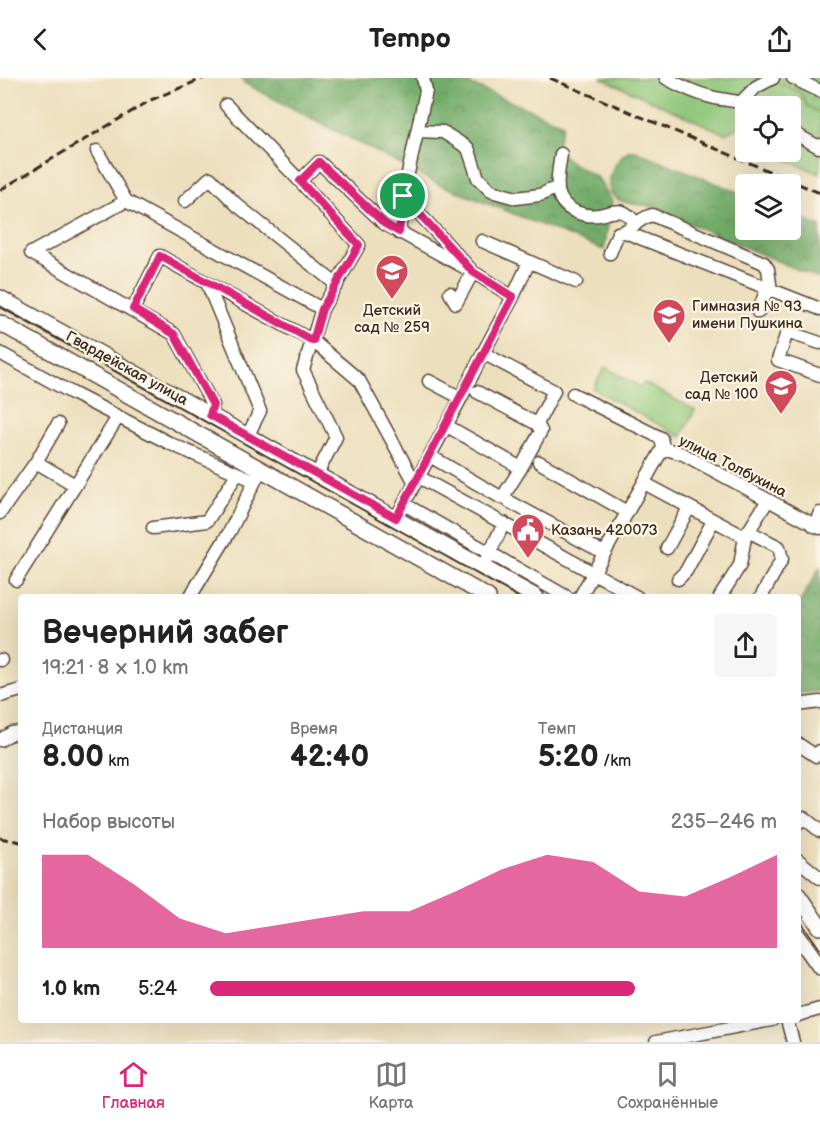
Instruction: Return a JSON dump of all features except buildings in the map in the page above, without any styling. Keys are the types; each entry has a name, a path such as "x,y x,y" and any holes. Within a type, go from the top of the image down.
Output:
{"main road":[{"name":"Гвардейская улица","path":"0,298 396,518 486,560 532,594"},
{"name":"Гвардейская улица","path":"0,324 258,476 482,594"},
{"path":"258,476 273,449"},
{"path":"801,899 820,926 801,937"},
{"path":"801,941 820,967"}],"street":[{"path":"399,232 403,196 426,91 423,78"},
{"path":"666,78 680,86 713,98 735,102"},
{"path":"750,96 756,87 773,78"},
{"path":"793,78 820,91"},
{"path":"226,105 359,245 322,309 303,370 336,437 317,474"},
{"path":"418,131 442,132 468,148 478,178 491,191 516,198 540,195 558,187"},
{"path":"801,137 819,147 820,145"},
{"path":"97,151 126,201 322,309"},
{"path":"561,154 558,187 560,201 568,209 587,215 613,210 623,212 636,224"},
{"path":"300,181 319,162 385,224 473,272 513,297"},
{"path":"185,201 210,178 237,205 337,285"},
{"path":"403,196 473,272"},
{"path":"126,201 31,253 174,334 213,405 210,415"},
{"path":"610,253 618,233 625,232 649,215 655,216 761,262 768,269 769,290 759,312"},
{"path":"625,232 820,309"},
{"path":"482,241 576,282"},
{"path":"133,309 160,256 313,341 359,380 417,480 504,523 632,594"},
{"path":"396,518 447,426 529,262"},
{"path":"450,293 456,303 473,272"},
{"path":"207,283 260,411 248,435"},
{"path":"820,344 787,332 778,360 820,375"},
{"path":"0,353 171,444 237,474 258,476 230,531 191,594"},
{"path":"483,353 554,391 537,424"},
{"path":"429,381 461,398"},
{"path":"430,456 502,498 541,431 537,424 477,392"},
{"path":"573,394 661,438 663,448 582,594"},
{"path":"16,580 118,417"},
{"path":"0,513 36,462 58,424"},
{"path":"447,426 521,468"},
{"name":"улица Толбухина","path":"663,448 685,450 817,527"},
{"path":"36,462 75,485"},
{"path":"539,462 627,512"},
{"path":"153,528 207,521 237,474"},
{"path":"644,483 713,520 778,547 782,559 763,594"},
{"path":"722,594 740,565 746,534 768,500"},
{"path":"510,502 604,553"},
{"path":"404,504 486,560 560,594"},
{"path":"667,548 689,508"},
{"path":"817,527 820,513"},
{"path":"678,579 686,571 713,520"},
{"path":"486,560 504,523"},
{"path":"0,696 18,691"},
{"path":"801,705 820,702"},
{"path":"0,740 18,733"},
{"path":"801,746 816,756 820,751"},
{"path":"801,820 804,818 820,831"},
{"path":"801,862 820,878"},
{"path":"801,1014 820,1010"},
{"path":"656,1042 756,1023"},
{"path":"788,1023 793,1042"}],"green space":[{"path":"242,78 455,78 563,124 556,148 570,162 598,178 612,201 604,250 436,183 244,83"},
{"path":"601,78 762,78 800,91 807,106 820,113 820,174 792,162 801,162 801,96 735,96 735,129 725,134"},
{"path":"762,78 820,78 820,113 807,106 800,91"},
{"path":"628,151 636,151 735,191 735,240 801,240 801,218 820,227 820,279 648,206 619,200 613,195 609,182 614,168"},
{"path":"605,367 641,387 644,383 695,410 681,437 593,389"},
{"path":"820,567 820,691 801,694 801,601"}],"tram line":[{"path":"0,306 513,594"},
{"path":"801,922 820,949"}],"railway":[{"path":"0,190 151,100 204,78"},
{"path":"550,78 820,193"},
{"path":"0,838 18,841"}],"place":[{"name":"Детский сад № 259","path":"392,300"},
{"name":"Гимназия № 93 имени Пушкина","path":"669,344"},
{"name":"Детский сад № 100","path":"781,415"},
{"name":"Казань 420073","path":"528,559"}],"route":[{"path":"319,162 385,224 399,232 403,196 473,272 513,297 396,518 210,415 213,405 174,334 133,309 160,256 313,341 322,309 359,245 300,181 319,162"}]}
